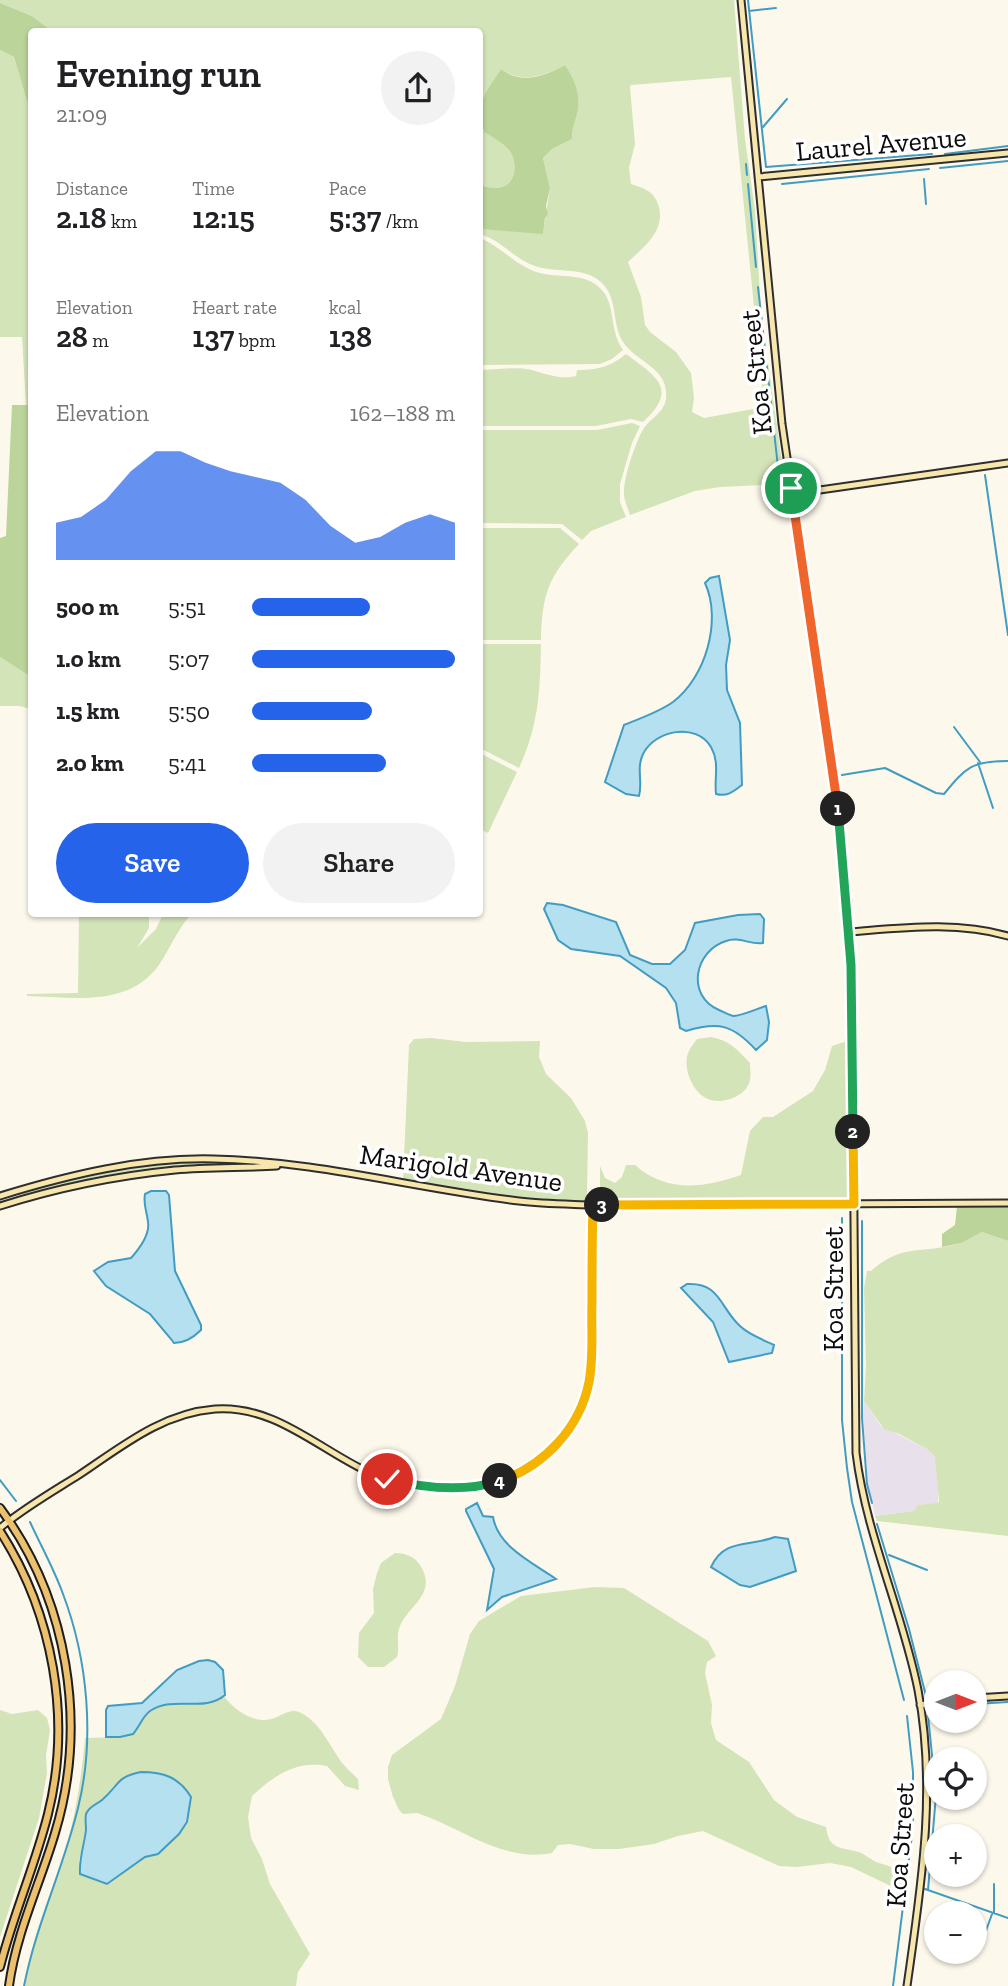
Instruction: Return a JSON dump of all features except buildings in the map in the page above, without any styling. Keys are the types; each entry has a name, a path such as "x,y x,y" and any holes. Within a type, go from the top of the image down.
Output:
{"main road":[{"name":"Koa Street","path":"741,0 775,362 835,782 849,932 855,1422 859,1482 907,1646 920,1705 927,1763 927,1828 907,1986"},
{"name":"Laurel Avenue","path":"758,177 1008,153"},
{"path":"792,494 1008,463"},
{"path":"849,932 943,926 977,929 1008,936"},
{"name":"Marigold Avenue","path":"0,1196 74,1175 173,1159 233,1160 288,1166 359,1174 519,1201 593,1205 1008,1203"},
{"name":"Marigold Avenue","path":"0,1206 77,1185 134,1175 206,1168 288,1166"},
{"path":"0,1967 48,1812 55,1775 58,1704 48,1642 37,1606 20,1565 0,1530 9,1521 149,1429 178,1416 216,1409 267,1416 364,1470 407,1483 469,1487 496,1483 522,1471 544,1457 562,1438 575,1418 586,1391 591,1362 593,1205"},
{"path":"0,1508 29,1555 52,1611 63,1648 71,1727 65,1797 16,1950 9,1986"},
{"path":"987,1697 1008,1696"},
{"path":"920,1705 924,1704"}],"shaded area":[{"path":"864,1401 881,1426 927,1449 935,1457 938,1470 938,1504 918,1505 914,1511 875,1516 868,1486"}],"green space":[{"path":"0,0 734,0 745,139 755,210 761,312 785,484 695,491 630,515 624,494 628,470 641,434 665,403 666,388 662,379 623,342 612,300 604,285 597,279 575,271 535,266 483,235 483,229 543,233 550,188 543,158 552,149 572,139 578,110 576,86 565,65 533,77 509,74 501,69 483,102 483,28 48,28 32,16 0,3","holes":["731,77 764,407 704,418 692,412 694,398 691,373 676,352 645,325 641,297 628,262 652,238 660,216 653,195 631,184 629,168 635,144 630,87"]},
{"path":"0,3 32,16 48,28 28,28 28,105 14,57 0,50"},
{"path":"0,50 14,57 28,105 28,405 22,337 0,337"},
{"path":"565,65 576,86 578,110 572,139 552,149 543,158 550,188 543,234 483,229 483,186 496,188 507,185 513,177 514,168 509,150 484,132 483,102 486,92 501,69 525,78 550,73"},
{"path":"483,127 484,132 499,141 513,157 513,177 510,182 499,188 483,186"},
{"path":"483,240 532,270 584,279 599,287 608,300 616,335 623,350 600,364 483,365"},
{"path":"626,354 654,376 659,384 662,391 660,400 643,422 631,419 596,426 483,426 483,370 520,368 570,377 576,376 577,370 603,367"},
{"path":"12,405 28,405 28,675 0,657 0,538 6,536"},
{"path":"632,423 640,426 620,484 620,502 626,517 591,531 582,540 562,524 483,523 483,430 597,430"},
{"path":"483,528 560,528 579,544 560,567 549,588 543,611 541,640 483,640"},
{"path":"483,644 541,644 537,708 531,737 519,768 483,750"},
{"path":"0,657 28,675 28,708 0,706"},
{"path":"483,755 517,772 488,833 483,830"},
{"path":"79,917 149,917 149,928 137,948 156,929 162,917 189,917 159,965 146,979 132,988 99,997 27,996 78,993"},
{"path":"711,1037 728,1043 750,1063 748,1086 731,1099 717,1101 704,1097 695,1089 689,1077 687,1059 690,1049 697,1039"},
{"path":"414,1039 466,1042 540,1041 539,1057 546,1074 571,1098 585,1121 588,1133 587,1195 590,1203 519,1199 403,1180 409,1045"},
{"path":"847,1041 848,1202 596,1203 600,1195 600,1166 605,1178 615,1183 622,1177 626,1165 635,1165 647,1174 673,1184 699,1185 741,1175 750,1131 763,1117 773,1117 813,1091 825,1070 832,1046"},
{"path":"213,1161 264,1164 173,1168 83,1182 24,1196 23,1191 117,1170"},
{"path":"1008,1205 1008,1241 982,1232 961,1243 942,1247 942,1234 955,1225 957,1206"},
{"path":"982,1232 1008,1241 1008,1536 877,1521 875,1516 914,1511 918,1505 939,1501 935,1457 927,1449 884,1429 864,1401 864,1288 867,1271 901,1253 957,1244"},
{"path":"395,1553 409,1556 418,1562 425,1575 426,1584 424,1592 399,1629 397,1657 384,1667 368,1667 358,1657 359,1633 374,1613 373,1589 381,1563"},
{"path":"595,1587 624,1588 708,1641 716,1656 707,1662 705,1673 712,1705 711,1723 716,1740 749,1762 774,1800 797,1817 826,1827 833,1844 859,1852 906,1874 908,1885 905,1889 897,1889 851,1867 841,1865 830,1863 779,1866 703,1831 654,1844 619,1849 558,1845 552,1853 535,1855 504,1850 417,1813 403,1814 393,1797 388,1779 392,1755 441,1719 455,1686 470,1634 479,1621 521,1596"},
{"path":"224,1696 242,1713 259,1720 292,1711 301,1713 320,1729 343,1764 358,1779 359,1790 345,1786 327,1766 305,1765 286,1771 252,1796 248,1817 251,1838 262,1859 270,1884 310,1954 298,1972 296,1986 24,1986 35,1938 71,1831 85,1738 133,1734 144,1716 159,1707 216,1701","holes":["155,1772 188,1815 187,1822 158,1854 145,1857 107,1884 98,1880 79,1861 86,1830 86,1815 92,1805 103,1799 114,1785"]},
{"path":"0,1710 12,1714 38,1710 47,1718 50,1730 46,1755 47,1773 39,1818 0,1937"}],"water":[{"path":"719,576 730,640 726,665 727,690 740,723 742,785 733,792 716,794 716,764 711,747 696,734 676,732 657,739 649,746 641,759 639,796 626,794 605,782 624,725 673,702 694,678 708,647 711,630 710,598 705,583 710,578"},
{"path":"547,903 563,905 616,922 630,955 652,964 670,964 685,950 695,923 760,914 764,919 763,943 731,940 715,946 701,964 698,985 709,1003 734,1016 766,1006 769,1022 767,1040 756,1050 740,1035 725,1027 708,1026 686,1031 680,1028 676,1003 666,988 620,956 571,949 558,940 544,909"},
{"path":"151,1191 166,1191 169,1195 175,1271 201,1325 201,1330 195,1335 178,1343 174,1343 150,1314 106,1286 94,1271 108,1262 131,1258 137,1250 147,1231 145,1194"},
{"path":"687,1284 698,1284 713,1292 743,1329 774,1345 772,1353 729,1362 713,1322 681,1288"},
{"path":"477,1503 483,1516 493,1517 496,1528 509,1546 556,1579 502,1597 487,1610 494,1569 466,1511"},
{"path":"775,1537 788,1539 796,1571 750,1587 740,1585 711,1567 716,1558 730,1547"},
{"path":"208,1660 215,1662 223,1670 225,1695 208,1703 159,1706 147,1713 133,1734 106,1737 108,1706 142,1703 177,1670"},
{"path":"141,1772 170,1777 186,1790 191,1797 187,1822 179,1834 158,1854 145,1857 107,1884 80,1874 88,1811 122,1779"}],"waterway":[{"path":"748,0 766,167 932,154"},
{"path":"749,11 776,8"},
{"path":"763,127 787,99"},
{"path":"945,154 1008,146"},
{"path":"940,168 1008,161"},
{"path":"746,164 747,175"},
{"path":"782,184 929,169"},
{"path":"924,179 926,204"},
{"path":"748,184 756,267"},
{"path":"758,287 780,485"},
{"path":"985,475 1008,635"},
{"path":"954,727 980,762"},
{"path":"842,775 885,768 936,793 944,794 958,777 971,767 986,762 1008,761"},
{"path":"978,763 993,808"},
{"path":"842,1218 842,1420 847,1468 852,1502 904,1700"},
{"path":"862,1221 862,1418 867,1484 872,1503"},
{"path":"0,1480 16,1501"},
{"path":"24,1986 35,1941 78,1808 87,1728 83,1673 72,1619 56,1576 30,1522"},
{"path":"877,1524 924,1688"},
{"path":"889,1555 927,1570"},
{"path":"987,1703 1008,1702"},
{"path":"893,1986 913,1827 913,1772 907,1716"},
{"path":"928,1890 936,1795 930,1733"},
{"path":"994,1884 994,1913"},
{"path":"925,1889 1008,1918"},
{"path":"987,1928 992,1914"}],"route":[{"path":"387,1479 441,1487 496,1483 544,1457 562,1438 580,1410 590,1371 593,1205 854,1204 852,989 848,903 835,782 791,488"}]}
